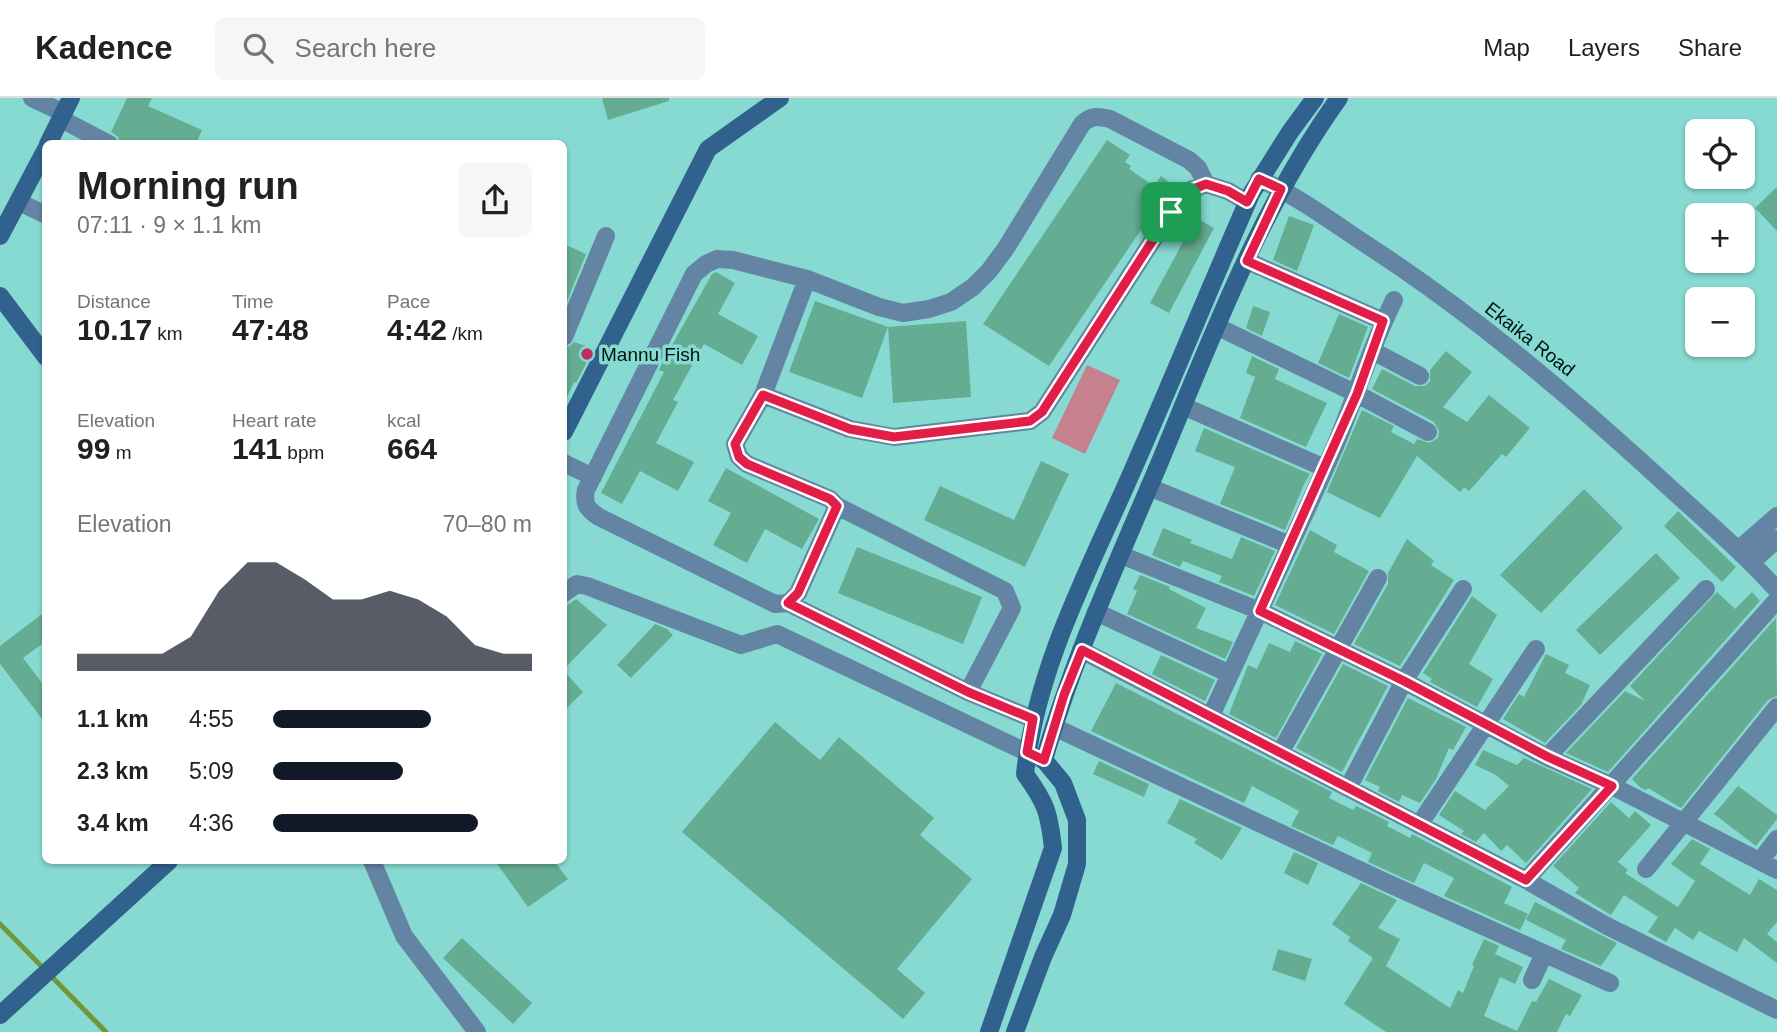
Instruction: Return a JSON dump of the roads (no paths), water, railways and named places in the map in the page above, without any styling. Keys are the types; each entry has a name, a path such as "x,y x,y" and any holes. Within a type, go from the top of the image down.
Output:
{"street":[{"path":"32,98 65,110 104,140"},
{"path":"567,426 708,149 780,98"},
{"path":"989,1030 1053,848 1050,821 1043,798 1025,774 1033,719 1073,608 1247,202 1259,179 1315,98"},
{"path":"1044,760 1096,612 1247,261 1281,189 1339,98"},
{"path":"50,140 65,110"},
{"path":"1033,719 968,692 788,603 775,604 599,517 588,509 584,500 694,274 706,264 718,259 725,260 807,279 879,307 903,313 951,302 973,287 989,271 1089,117 1111,119 1188,160 1198,168 1206,184"},
{"path":"0,236 42,157"},
{"name":"Ekaika Road","path":"1259,179 1281,189 1398,266 1518,354 1590,414 1745,556 1777,590"},
{"path":"763,395 850,429 894,437 1030,421 1042,412 1171,212 1188,191 1206,184 1228,191 1247,202"},
{"path":"19,202 42,213"},
{"path":"567,330 606,236"},
{"path":"1247,261 1383,321"},
{"path":"807,279 763,395 735,444 739,457 747,464 830,499 837,506 1005,591 1012,608 968,692"},
{"path":"0,296 42,352"},
{"path":"1211,716 1325,468 1357,394 1383,321 1394,300"},
{"path":"1218,327 1357,394 1428,432"},
{"path":"1373,351 1420,376"},
{"path":"1183,406 1325,468"},
{"path":"567,464 593,477"},
{"path":"1149,487 1290,545"},
{"path":"788,603 798,593 837,506"},
{"path":"1745,556 1777,516"},
{"path":"1745,556 1777,539"},
{"path":"1121,555 1260,611 1777,870"},
{"path":"1280,752 1378,578"},
{"path":"567,591 577,584 587,586 741,645 777,634 1044,760 1063,783 1077,820 1077,864 1062,915 1015,1032"},
{"path":"1349,788 1404,681 1463,589"},
{"path":"1548,757 1706,589"},
{"path":"1526,880 1777,600"},
{"path":"1096,612 1230,674"},
{"path":"1419,825 1536,649"},
{"path":"1082,650 1526,880 1607,926 1777,1010"},
{"path":"1646,869 1777,706"},
{"path":"1054,727 1610,983"},
{"path":"1760,861 1777,839"},
{"path":"0,1016 166,864"},
{"path":"373,864 404,936 477,1032"},
{"path":"1532,980 1545,954"},
{"path":"996,1009 1022,1012"}],"waterway":[{"path":"0,924 106,1032"}],"place":[{"name":"Mannu Fish","path":"587,354"}]}
